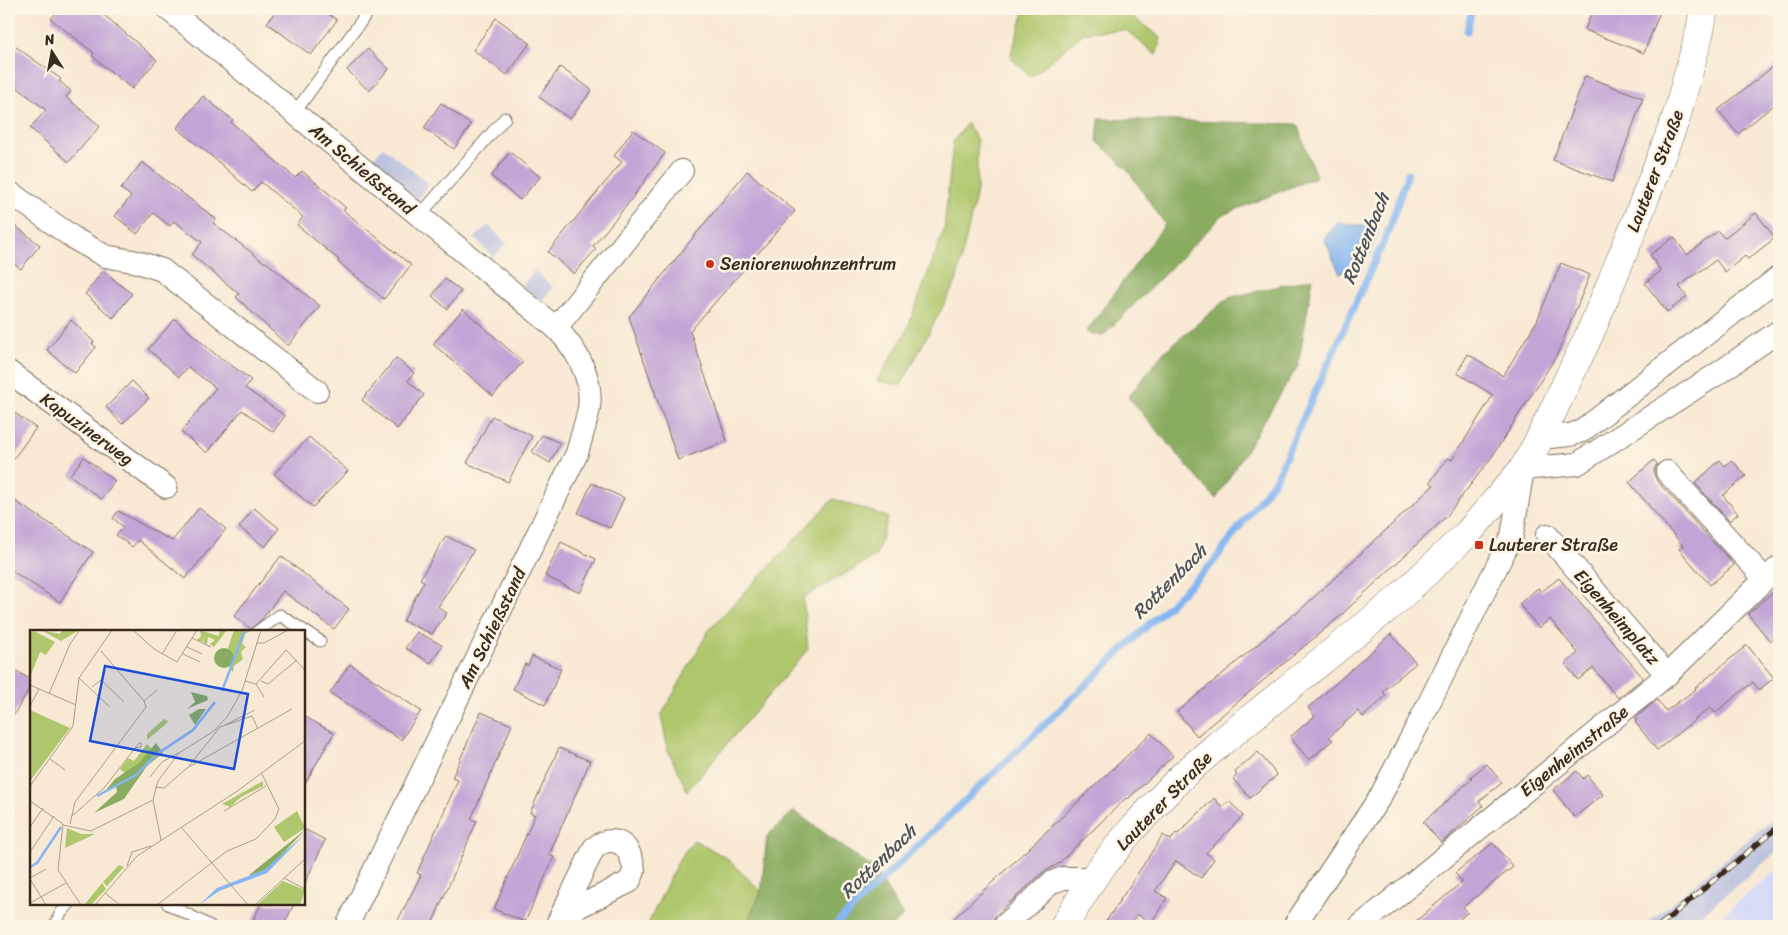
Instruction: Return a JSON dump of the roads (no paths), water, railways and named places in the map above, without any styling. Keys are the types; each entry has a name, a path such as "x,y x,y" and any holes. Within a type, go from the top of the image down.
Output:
{"street":[{"name":"Am Schießstand","path":"168,9 556,328 577,355 587,380 589,407 577,453 347,926"},
{"name":"Lauterer Straße","path":"1064,926 1092,878 1132,829 1182,777 1227,738 1397,600 1468,533 1523,469 1540,438 1591,331 1673,128 1700,31 1704,9"},
{"path":"556,328 682,171"},
{"path":"9,192 75,240 105,256 138,262 162,270 317,390"},
{"path":"1540,438 1570,435 1582,431 1779,277"},
{"path":"1294,926 1380,797 1425,710 1512,536 1523,469 1577,464 1717,374 1779,331"},
{"name":"Kapuzinerweg","path":"9,372 166,487"},
{"path":"1667,472 1772,573"},
{"name":"Eigenheimplatz","path":"1548,536 1667,675"},
{"name":"Eigenheimstraße","path":"1360,926 1667,675 1772,573"},
{"path":"1004,926 1051,883 1063,878 1092,878"}],"lane":[{"path":"295,112 370,9"},
{"path":"419,216 505,118"},
{"path":"259,630 280,615 302,630"},
{"path":"305,632 320,642"},
{"path":"54,926 67,905"},
{"path":"170,905 210,926"}],"water":[{"path":"1339,222 1378,229 1369,256 1340,274 1324,238"}],"waterway":[{"name":"Rottenbach","path":"1467,31 1472,9"},
{"name":"Rottenbach","path":"834,926 1212,564 1276,478 1388,232 1408,173"}],"railway":[{"path":"1659,926 1779,826"}],"place":[{"name":"Seniorenwohnzentrum","path":"710,264"},
{"name":"Lauterer Straße","path":"1479,545"}]}
